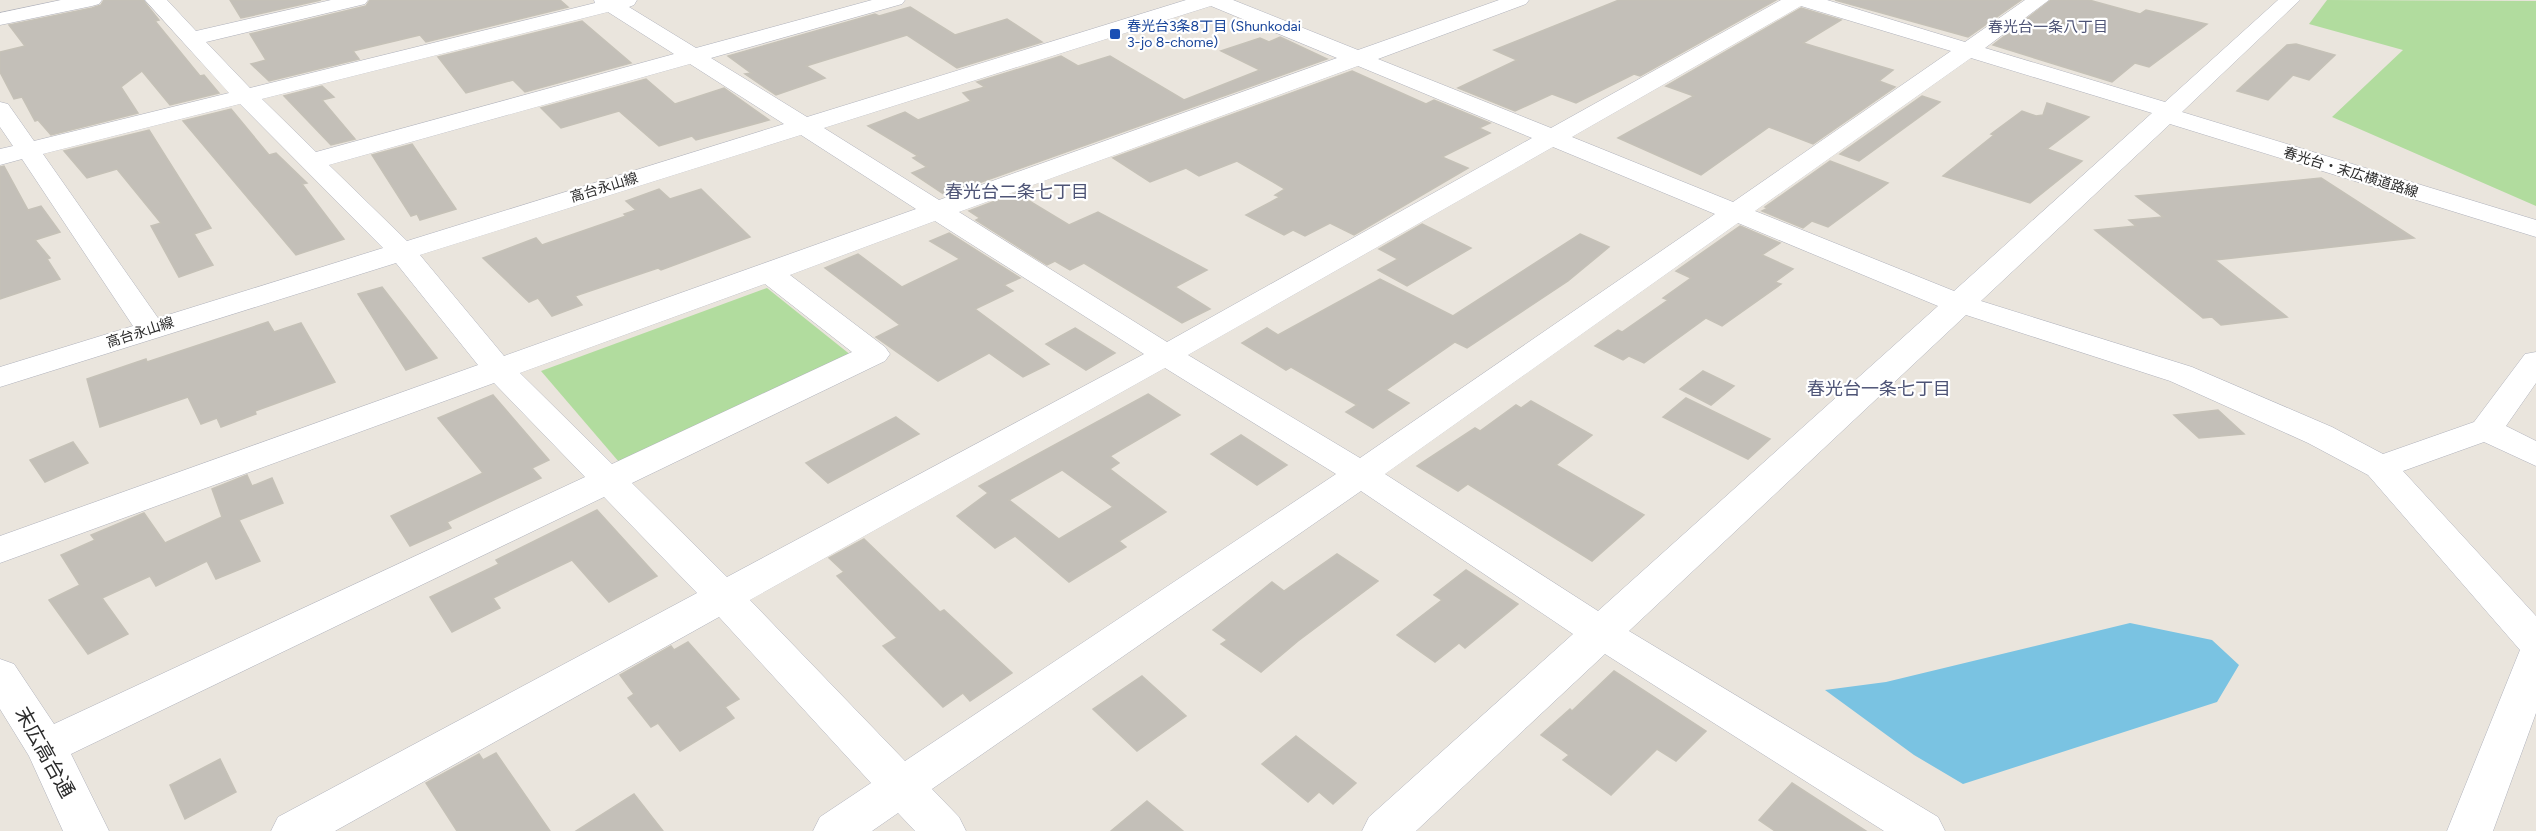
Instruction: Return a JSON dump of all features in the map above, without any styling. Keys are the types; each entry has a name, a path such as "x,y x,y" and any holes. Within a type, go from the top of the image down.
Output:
{"street":[{"path":"0,19 92,0"},
{"path":"155,0 244,95 401,250 500,370 724,597 943,831"},
{"path":"193,38 358,0"},
{"path":"310,162 895,0"},
{"name":"高台永山線","path":"0,377 1208,0"},
{"path":"1215,0 1960,304 2181,374 2320,435 2380,467 2536,642"},
{"path":"0,550 1519,0"},
{"path":"294,831 1166,355 1796,0"},
{"name":"春光台・末広横道路線","path":"1805,0 2536,229"},
{"path":"836,831 1360,474 1732,212 2039,0"},
{"path":"1385,831 2290,0"},
{"path":"0,157 615,2 802,125 1166,355 1360,474 1602,633 1922,831"},
{"path":"0,110 150,329"},
{"path":"46,747 874,354 768,272"},
{"path":"2380,467 2486,430 2536,361"},
{"path":"2486,430 2536,455"},
{"path":"2470,831 2536,658"},
{"name":"末広高台通","path":"0,675 46,747 86,831"}],"green space":[{"path":"2327,0 2536,1 2536,206 2332,117 2403,50 2309,24"},
{"path":"767,288 852,356 619,462 541,371"}],"water":[{"path":"2130,623 2212,640 2239,665 2217,702 1963,784 1914,755 1825,690 1886,682"}],"building":[{"path":"104,0 143,0 159,20 155,21 200,76 204,75 219,93 170,105 142,71 121,87 138,113 51,135 38,120 35,121 22,97 14,99 0,72 0,52 25,46 9,25 92,8 101,5"},
{"path":"230,0 321,0 241,18"},
{"path":"370,0 560,0 568,7 426,42 420,35 353,51 359,59 269,81 251,64 266,60 250,34 366,6"},
{"path":"1619,0 1776,0 1640,76 1634,74 1576,103 1552,94 1515,111 1458,88 1517,60 1494,50"},
{"path":"1835,0 2021,0 1968,37"},
{"path":"2051,0 2089,0 2140,14 2146,10 2207,24 2149,67 2135,63 2112,82 1993,45"},
{"path":"910,7 955,35 1007,19 1042,42 957,68 907,35 806,66 825,78 776,95 745,74 751,73 728,56 875,14 879,16"},
{"path":"1801,8 1841,20 1803,43 1893,70 1879,81 1895,87 1813,144 1769,127 1701,175 1618,138 1694,96 1666,86"},
{"path":"582,21 631,63 525,92 513,80 466,93 438,57"},
{"path":"1280,37 1327,59 945,195 912,173 927,167 913,158 918,156 868,126 905,112 918,120 971,101 963,93 985,87 977,82 1061,56 1078,66 1110,56 1184,100 1260,70 1221,51 1260,38 1269,42"},
{"path":"2296,44 2335,55 2309,80 2293,75 2268,100 2237,91 2287,45"},
{"path":"1352,71 1426,104 1434,100 1490,123 1479,128 1490,133 1442,157 1468,168 1354,235 1330,223 1305,236 1293,230 1284,235 1246,215 1280,197 1275,195 1285,189 1237,161 1199,176 1186,168 1150,182 1113,158"},
{"path":"646,79 675,104 724,88 769,120 696,140 692,136 659,146 619,111 561,128 541,108"},
{"path":"322,86 334,97 322,100 355,139 331,145 284,96"},
{"path":"1922,96 1940,102 1859,161 1840,154"},
{"path":"2047,103 2089,117 2047,149 2082,161 2030,203 1943,176 1994,135 1991,134 2022,111 2036,116 2043,115"},
{"path":"231,109 269,155 276,153 307,183 302,184 344,239 296,255 183,121"},
{"path":"149,130 211,228 194,234 213,265 179,277 151,226 161,223 117,169 87,178 64,151"},
{"path":"412,144 456,209 420,220 417,214 411,216 372,155"},
{"path":"1830,161 1888,183 1828,227 1812,221 1803,228 1762,211 1768,208 1765,207"},
{"path":"4,166 28,210 41,206 60,232 35,240 50,258 47,259 60,279 0,299 0,167"},
{"path":"2321,178 2414,238 2215,260 2287,317 2221,325 2212,317 2203,318 2095,230 2136,226 2129,220 2163,217 2136,196"},
{"path":"659,189 670,199 701,189 750,237 661,270 658,268 575,296 582,305 552,316 538,298 529,302 483,258 536,238 542,245 626,216 624,214 636,210 626,201"},
{"path":"1016,193 1069,225 1098,212 1207,270 1175,287 1210,309 1182,323 1084,263 1070,270 1055,261 1047,265 976,220 980,218 969,211"},
{"path":"1422,224 1471,248 1407,286 1378,270 1398,259 1379,249"},
{"path":"1740,226 1780,243 1762,255 1793,269 1775,282 1781,284 1722,326 1706,318 1644,363 1629,356 1623,360 1595,346 1618,330 1622,332 1668,300 1663,298 1691,278 1676,271"},
{"path":"949,233 1020,278 1004,285 1013,291 975,309 1049,364 1023,377 989,353 938,381 876,337 900,325 825,268 858,254 902,287 960,259 930,241"},
{"path":"1580,234 1609,247 1568,281 1467,348 1455,342 1386,390 1409,403 1373,428 1346,412 1357,405 1291,367 1286,370 1242,343 1267,328 1278,335 1380,279 1453,316"},
{"path":"382,287 437,358 406,370 358,294"},
{"path":"268,322 274,332 301,323 335,382 255,411 256,414 221,427 217,418 201,424 188,397 100,427 87,379 146,359 147,362"},
{"path":"1075,328 1115,353 1086,370 1046,344"},
{"path":"1703,371 1734,386 1711,405 1680,389"},
{"path":"1148,394 1180,415 1110,456 1119,463 1110,469 1166,512 1119,541 1126,547 1069,582 1015,536 995,548 957,516 988,493 979,486","holes":["1062,470 1113,507 1059,539 1009,500"]},
{"path":"493,395 549,460 532,468 541,478 447,522 451,528 410,546 391,516 483,473 438,418"},
{"path":"1686,398 1770,439 1748,459 1663,417"},
{"path":"1531,401 1592,435 1556,465 1644,515 1592,561 1468,484 1458,491 1417,466 1475,428 1480,431 1516,405 1521,408"},
{"path":"2218,410 2244,434 2199,438 2174,415"},
{"path":"896,417 919,434 828,483 806,463"},
{"path":"1241,435 1287,465 1257,485 1211,454"},
{"path":"73,442 88,463 45,482 30,460"},
{"path":"247,475 252,486 272,478 283,503 239,520 260,561 216,579 207,561 156,586 150,576 102,598 128,634 88,654 49,600 80,585 61,555 95,540 91,535 144,513 165,543 222,517 212,489"},
{"path":"597,510 657,576 609,602 572,560 493,598 500,608 452,632 430,597 499,564 496,560"},
{"path":"864,539 940,612 944,610 1012,673 970,701 963,693 943,707 883,646 897,638 837,576 844,572 829,558"},
{"path":"1337,554 1378,581 1261,672 1221,644 1227,640 1213,630 1272,582 1284,591"},
{"path":"1466,570 1518,604 1465,648 1459,643 1435,662 1397,635 1442,600 1434,595"},
{"path":"688,642 739,699 725,707 734,718 680,751 658,723 651,727 628,698 634,694 620,675 671,646 674,650"},
{"path":"1614,671 1706,731 1676,761 1657,749 1611,795 1563,760 1569,755 1541,735 1570,709 1572,711"},
{"path":"1142,676 1186,716 1137,751 1093,709"},
{"path":"1296,736 1356,783 1333,804 1319,792 1308,802 1262,764"},
{"path":"496,753 550,831 457,831 426,783 479,754 483,760"},
{"path":"220,759 236,792 185,819 170,785"},
{"path":"1792,783 1866,831 1775,831 1759,820"},
{"path":"634,794 663,831 576,831"},
{"path":"1147,801 1183,831 1111,831"}],"place":[{"name":"春光台3条8丁目 (Shunkodai 3-jo 8-chome)","path":"1115,34"}],"district":[{"name":"春光台一条八丁目","path":"2048,27"},
{"name":"春光台二条七丁目","path":"1017,192"},
{"name":"春光台一条七丁目","path":"1879,389"}]}
